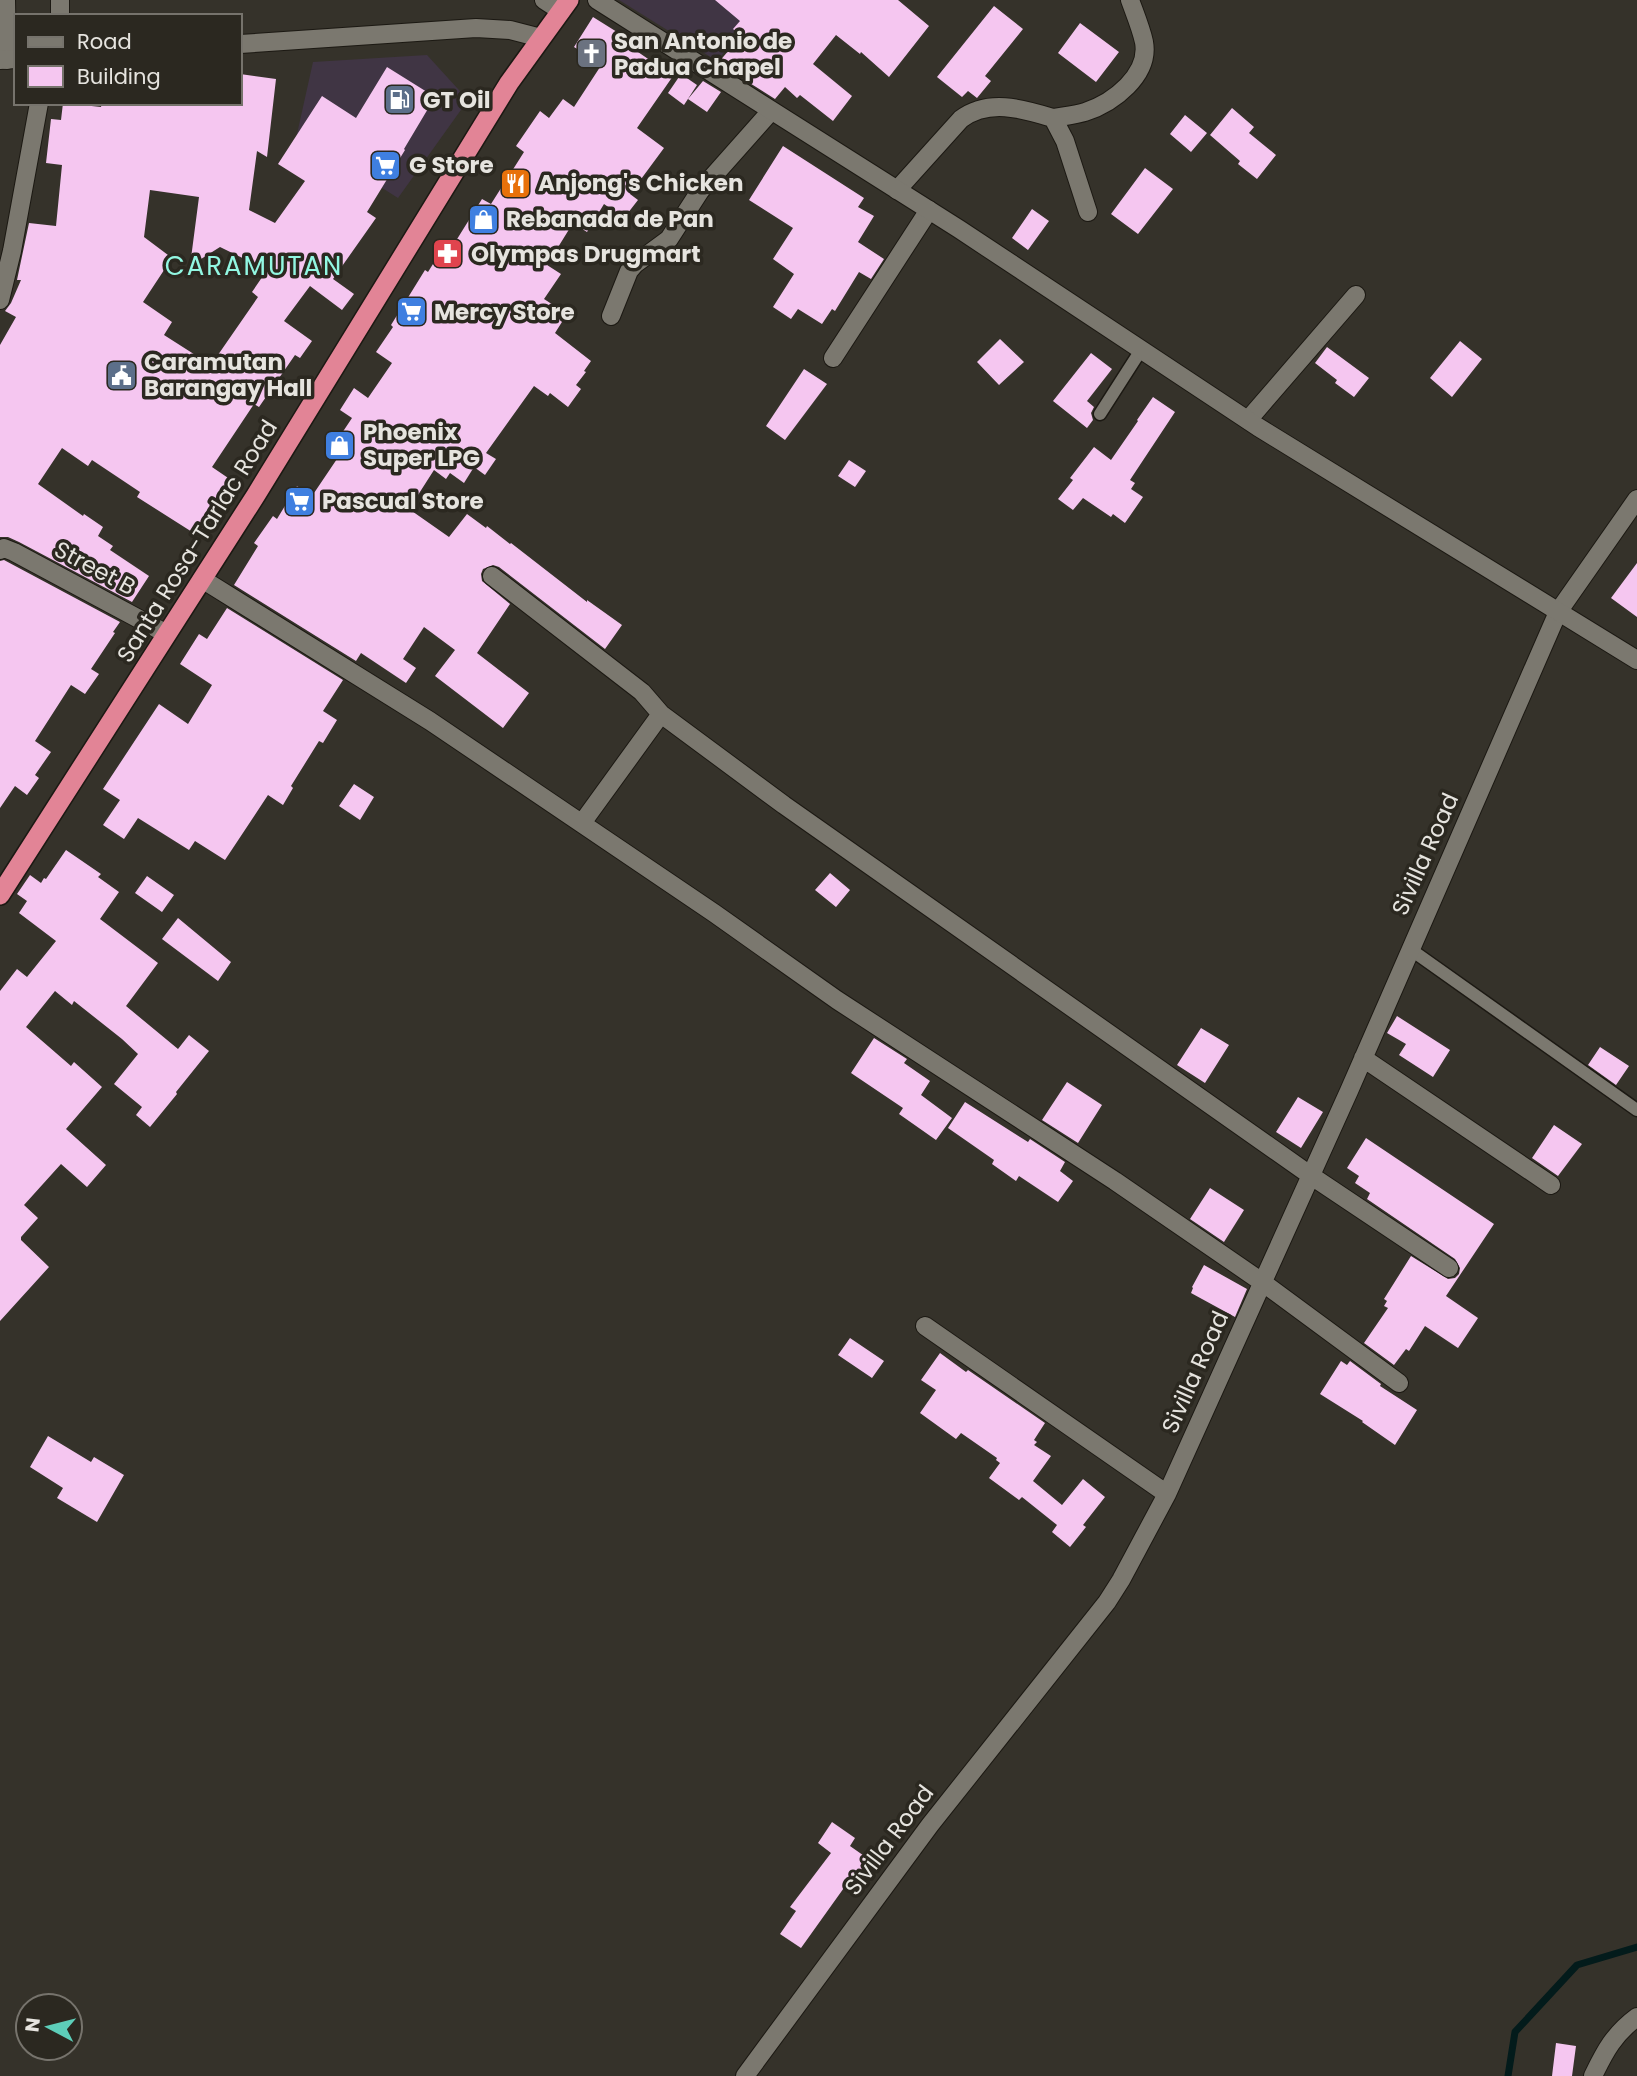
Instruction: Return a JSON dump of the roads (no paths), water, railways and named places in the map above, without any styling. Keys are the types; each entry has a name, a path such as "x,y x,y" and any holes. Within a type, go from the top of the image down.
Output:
{"highway":[{"name":"Santa Rosa-Tarlac Road","path":"0,895 256,495 509,83 565,6"}],"street":[{"path":"6,0 8,60"},
{"path":"544,0 565,6"},
{"path":"597,0 929,210 1248,420 1637,660"},
{"path":"897,190 971,111 992,107 1022,109 1053,118 1085,112 1107,103 1138,72 1142,61 1144,44 1130,0"},
{"path":"242,44 476,28 510,30 541,38"},
{"path":"0,300 12,251 39,105"},
{"path":"611,316 629,271 668,239 701,191 771,111"},
{"path":"1053,118 1065,142 1088,212"},
{"path":"833,358 929,210"},
{"path":"1248,420 1356,295"},
{"name":"Sivilla Road","path":"745,2076 930,1825 1107,1602 1121,1580 1167,1494 1363,1058 1558,612 1637,499"},
{"name":"Street B","path":"0,550 4,548 14,552 167,634"},
{"path":"492,576 642,692 661,714 784,805 1310,1175 1449,1268"},
{"path":"202,579 430,721 714,913 837,1000 1115,1181 1262,1282 1399,1383"},
{"path":"582,823 661,714"},
{"path":"1363,1058 1551,1185"},
{"path":"925,1326 1167,1494"},
{"path":"1593,2076 1605,2050 1618,2033 1637,2017"}],"lane":[{"path":"1100,414 1141,349"},
{"path":"1410,949 1637,1110"}],"waterway":[{"path":"1508,2076 1515,2032 1577,1965 1637,1947"}],"place":[{"name":"San Antonio de Padua Chapel","path":"591,54"},
{"name":"GT Oil","path":"400,100"},
{"name":"G Store","path":"386,165"},
{"name":"Anjong's Chicken","path":"515,183"},
{"name":"Rebanada de Pan","path":"483,219"},
{"name":"Olympas Drugmart","path":"448,254"},
{"name":"Mercy Store","path":"411,312"},
{"name":"Caramutan Barangay Hall","path":"121,375"},
{"name":"Phoenix Super LPG","path":"340,445"},
{"name":"Pascual Store","path":"299,501"}],"district":[{"name":"CARAMUTAN","path":"254,266"}]}
